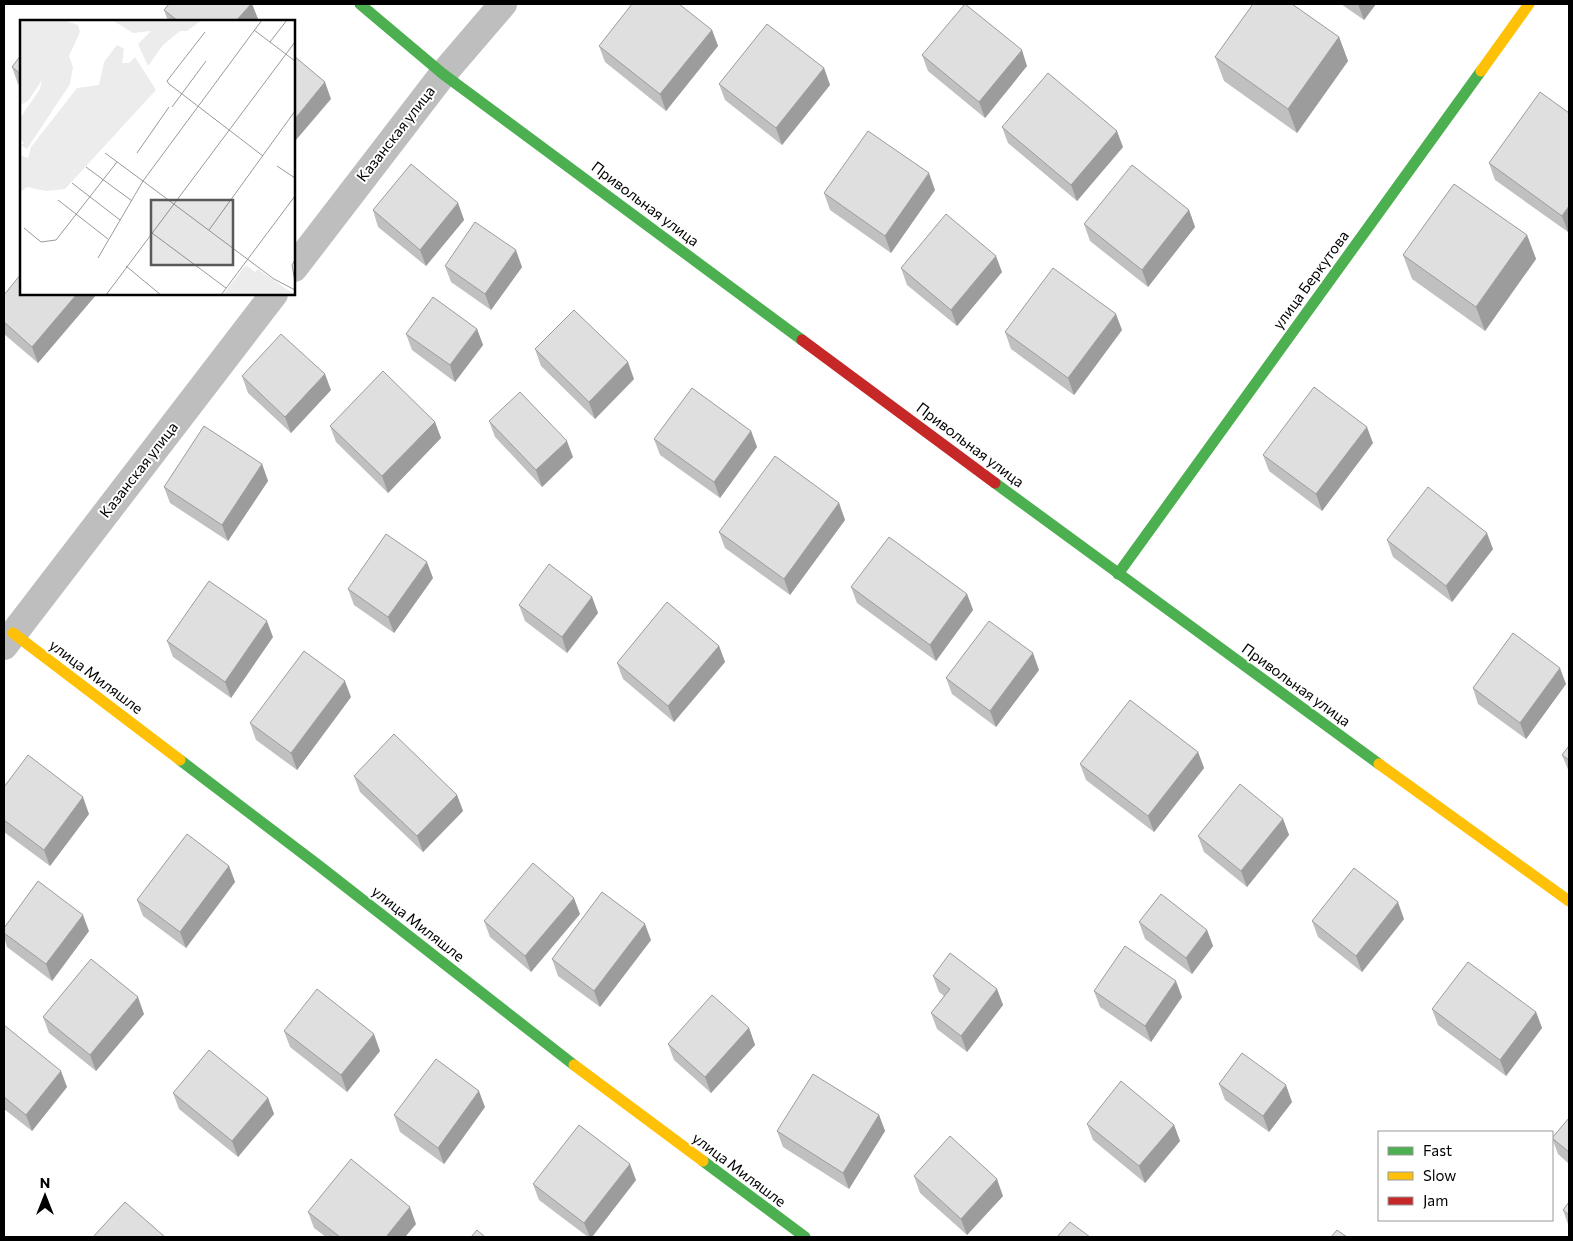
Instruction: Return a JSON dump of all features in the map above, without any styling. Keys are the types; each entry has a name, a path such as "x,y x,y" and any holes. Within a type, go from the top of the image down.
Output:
{"street":[{"name":"Привольная улица","path":"360,4 443,74 1118,574 1569,901"},
{"name":"Казанская улица","path":"295,267 443,74 503,4"},
{"name":"улица Беркутова","path":"1118,574 1529,4"},
{"name":"Казанская улица","path":"9,639 273,295"},
{"name":"улица Миляшле","path":"9,639 318,865 564,1058 805,1237"}],"building":[{"path":"169,4 251,4 237,20 177,20 164,10"},
{"path":"632,4 679,4 712,30 660,94 599,46"},
{"path":"965,4 1022,50 979,102 922,55"},
{"path":"1253,4 1292,4 1339,37 1288,109 1215,57"},
{"path":"767,24 824,68 776,128 719,84"},
{"path":"20,56 20,73 12,67"},
{"path":"295,57 325,82 295,119"},
{"path":"1048,73 1117,131 1071,185 1002,127"},
{"path":"1540,92 1569,113 1569,206 1562,216 1489,163"},
{"path":"868,131 929,173 885,236 824,193"},
{"path":"411,164 458,203 420,250 373,210"},
{"path":"1132,165 1189,210 1142,270 1084,224"},
{"path":"1454,184 1527,235 1476,307 1403,255"},
{"path":"946,214 996,256 951,310 901,268"},
{"path":"475,222 516,250 485,294 445,266"},
{"path":"1053,268 1116,314 1068,378 1005,332"},
{"path":"20,275 20,295 76,295 32,347 4,322 4,295"},
{"path":"433,297 477,329 450,365 406,334"},
{"path":"574,310 628,362 589,402 535,349"},
{"path":"281,334 325,374 285,417 242,376"},
{"path":"383,371 435,422 382,476 330,426"},
{"path":"1314,387 1367,427 1316,494 1263,455"},
{"path":"692,388 751,431 714,482 654,439"},
{"path":"520,392 567,441 536,470 489,421"},
{"path":"204,426 262,464 222,525 164,487"},
{"path":"775,456 839,503 784,579 719,532"},
{"path":"1428,487 1487,533 1446,586 1387,540"},
{"path":"386,534 427,562 388,617 348,589"},
{"path":"889,537 967,594 930,645 851,587"},
{"path":"549,564 592,597 562,637 519,605"},
{"path":"209,581 267,621 225,682 167,641"},
{"path":"667,602 719,646 668,706 617,663"},
{"path":"989,621 1033,653 990,711 946,678"},
{"path":"1513,633 1560,668 1520,723 1473,688"},
{"path":"304,651 345,681 291,753 250,723"},
{"path":"1130,700 1198,752 1148,816 1080,764"},
{"path":"394,734 457,795 417,836 354,776"},
{"path":"1569,746 1569,760 1562,755"},
{"path":"28,755 83,797 44,850 4,820 4,787"},
{"path":"1240,784 1283,819 1241,871 1198,836"},
{"path":"187,834 229,866 180,932 137,900"},
{"path":"533,863 574,898 525,956 484,921"},
{"path":"1354,868 1398,902 1356,956 1312,921"},
{"path":"38,881 83,915 46,964 4,933 4,928"},
{"path":"602,892 645,924 594,991 552,959"},
{"path":"1161,894 1207,930 1186,958 1139,922"},
{"path":"1125,946 1176,981 1145,1026 1094,991"},
{"path":"950,953 997,989 961,1036 931,1013 950,989 933,976"},
{"path":"91,959 138,997 90,1055 43,1017"},
{"path":"1468,962 1536,1012 1500,1060 1432,1009"},
{"path":"317,989 374,1034 341,1075 284,1031"},
{"path":"712,995 749,1028 705,1077 668,1044"},
{"path":"4,1025 61,1071 26,1115 4,1097"},
{"path":"209,1050 268,1098 232,1141 173,1093"},
{"path":"1242,1053 1286,1085 1263,1116 1219,1084"},
{"path":"436,1059 479,1091 438,1148 394,1115"},
{"path":"813,1074 879,1115 843,1173 777,1131"},
{"path":"1121,1081 1174,1125 1139,1166 1087,1124"},
{"path":"1569,1118 1569,1152 1553,1137"},
{"path":"579,1125 630,1164 584,1223 533,1184"},
{"path":"950,1136 997,1179 961,1219 914,1176"},
{"path":"351,1159 410,1207 386,1237 340,1237 308,1212"},
{"path":"125,1202 165,1237 93,1237"},
{"path":"1569,1202 1569,1215 1563,1210"},
{"path":"1070,1222 1090,1237 1057,1237"},
{"path":"477,1230 485,1237 471,1237"},
{"path":"1337,1230 1347,1237 1331,1237"}],"traffic: fast":[{"path":"360,4 443,74 802,340"},
{"path":"1118,574 1481,71"},
{"path":"995,483 1379,764"},
{"path":"180,760 574,1065"},
{"path":"703,1161 805,1237"}],"traffic: slow":[{"path":"1481,71 1529,4"},
{"path":"13,633 180,760"},
{"path":"1379,764 1569,901"},
{"path":"574,1065 703,1161"}],"traffic: jam":[{"path":"802,340 995,483"}]}
